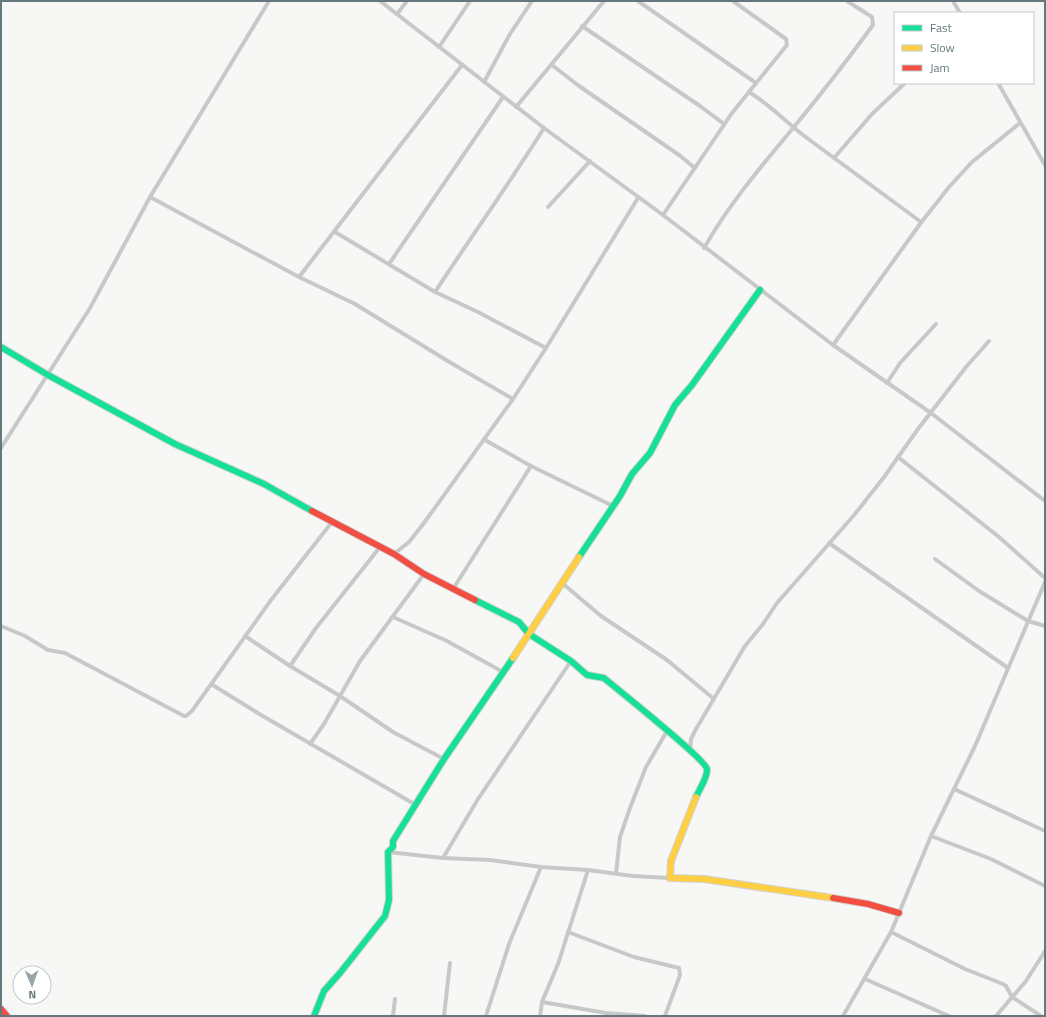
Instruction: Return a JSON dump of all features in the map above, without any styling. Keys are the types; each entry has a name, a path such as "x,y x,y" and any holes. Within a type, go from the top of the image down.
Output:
{"street":[{"path":"1,448 90,308 150,197 269,1"},
{"path":"380,1 516,107 663,215 704,248 833,345 931,413 1045,501"},
{"path":"397,14 407,1"},
{"path":"439,47 470,1"},
{"path":"484,82 510,34 532,1"},
{"path":"516,107 604,1"},
{"path":"638,1 756,83"},
{"path":"663,215 724,124 786,46 787,40 784,37 733,1"},
{"path":"704,248 740,193 794,128 873,25 872,17 847,1"},
{"path":"953,1 959,12"},
{"path":"582,26 724,124"},
{"path":"299,277 462,65"},
{"path":"552,65 695,168"},
{"path":"834,158 872,114 904,84"},
{"path":"999,84 1045,165"},
{"path":"749,92 778,113 794,128 921,222"},
{"path":"389,264 504,97"},
{"path":"833,345 921,222 949,187 972,162 1020,123"},
{"path":"435,292 474,232 511,180 544,128"},
{"path":"548,208 590,161"},
{"path":"150,197 299,277 355,304 513,399"},
{"path":"394,554 408,542 424,523 513,399 638,198"},
{"path":"335,232 435,292 478,312 546,348"},
{"path":"314,1016 324,991 386,916 389,900 388,852 393,847 393,841 444,758 529,634 613,506 632,474 650,453 675,405 692,385 760,290"},
{"path":"887,383 900,363 936,324"},
{"path":"690,750 693,734 745,646 763,624 777,603 860,508 966,367 989,341"},
{"path":"1,347 175,444 264,484 332,522 394,554 424,574 519,622 529,634 571,661 586,675 604,678 690,750 705,765 707,772 671,861 670,878"},
{"path":"484,440 531,466 613,506"},
{"path":"898,457 999,537 1045,578"},
{"path":"453,589 531,466"},
{"path":"1,626 25,636 48,650 65,653 184,716 189,714 271,600 332,522"},
{"path":"829,543 1008,668"},
{"path":"290,666 316,628 380,547"},
{"path":"935,559 979,591 1028,621 1045,626"},
{"path":"310,744 324,724 360,661 424,574"},
{"path":"843,1016 891,932 931,836 975,746 1045,582"},
{"path":"562,583 601,616 667,660 714,699"},
{"path":"393,617 448,641 503,672"},
{"path":"245,636 290,666 340,696 393,732 444,758"},
{"path":"443,858 478,799 571,661"},
{"path":"211,684 310,744 416,805"},
{"path":"616,873 620,837 630,808 646,767 667,731"},
{"path":"954,789 1045,831"},
{"path":"931,836 991,859 1045,886"},
{"path":"388,852 443,858 490,860 541,867 588,870 633,876 704,879 868,904 899,912"},
{"path":"486,1016 509,944 541,867"},
{"path":"540,1016 542,1002 558,964 588,870"},
{"path":"568,932 634,956 679,968 680,975 665,1016"},
{"path":"891,932 965,970 1003,984 1006,986 1012,997 1041,1016"},
{"path":"996,1016 1026,981 1045,950"},
{"path":"444,1016 450,963"},
{"path":"865,979 949,1016"},
{"path":"393,1016 396,999"},
{"path":"542,1002 606,1013 645,1016"},
{"path":"1,1009 7,1016"}],"traffic: fast":[{"path":"579,557 620,496 632,474 650,453 675,405 692,385 760,290"},
{"path":"1,347 48,375 175,444 264,484 312,511"},
{"path":"475,600 519,622 529,634 571,661 587,675 604,678 692,752 707,769 705,780 696,797"},
{"path":"314,1016 324,991 385,916 389,900 388,852 393,847 393,841 444,759 513,658"}],"traffic: slow":[{"path":"513,658 579,557"},
{"path":"696,797 671,861 670,878 704,879 833,898"}],"traffic: jam":[{"path":"312,511 394,554 424,574 475,600"},
{"path":"833,898 868,904 899,913"},
{"path":"1,1009 7,1016"}]}
